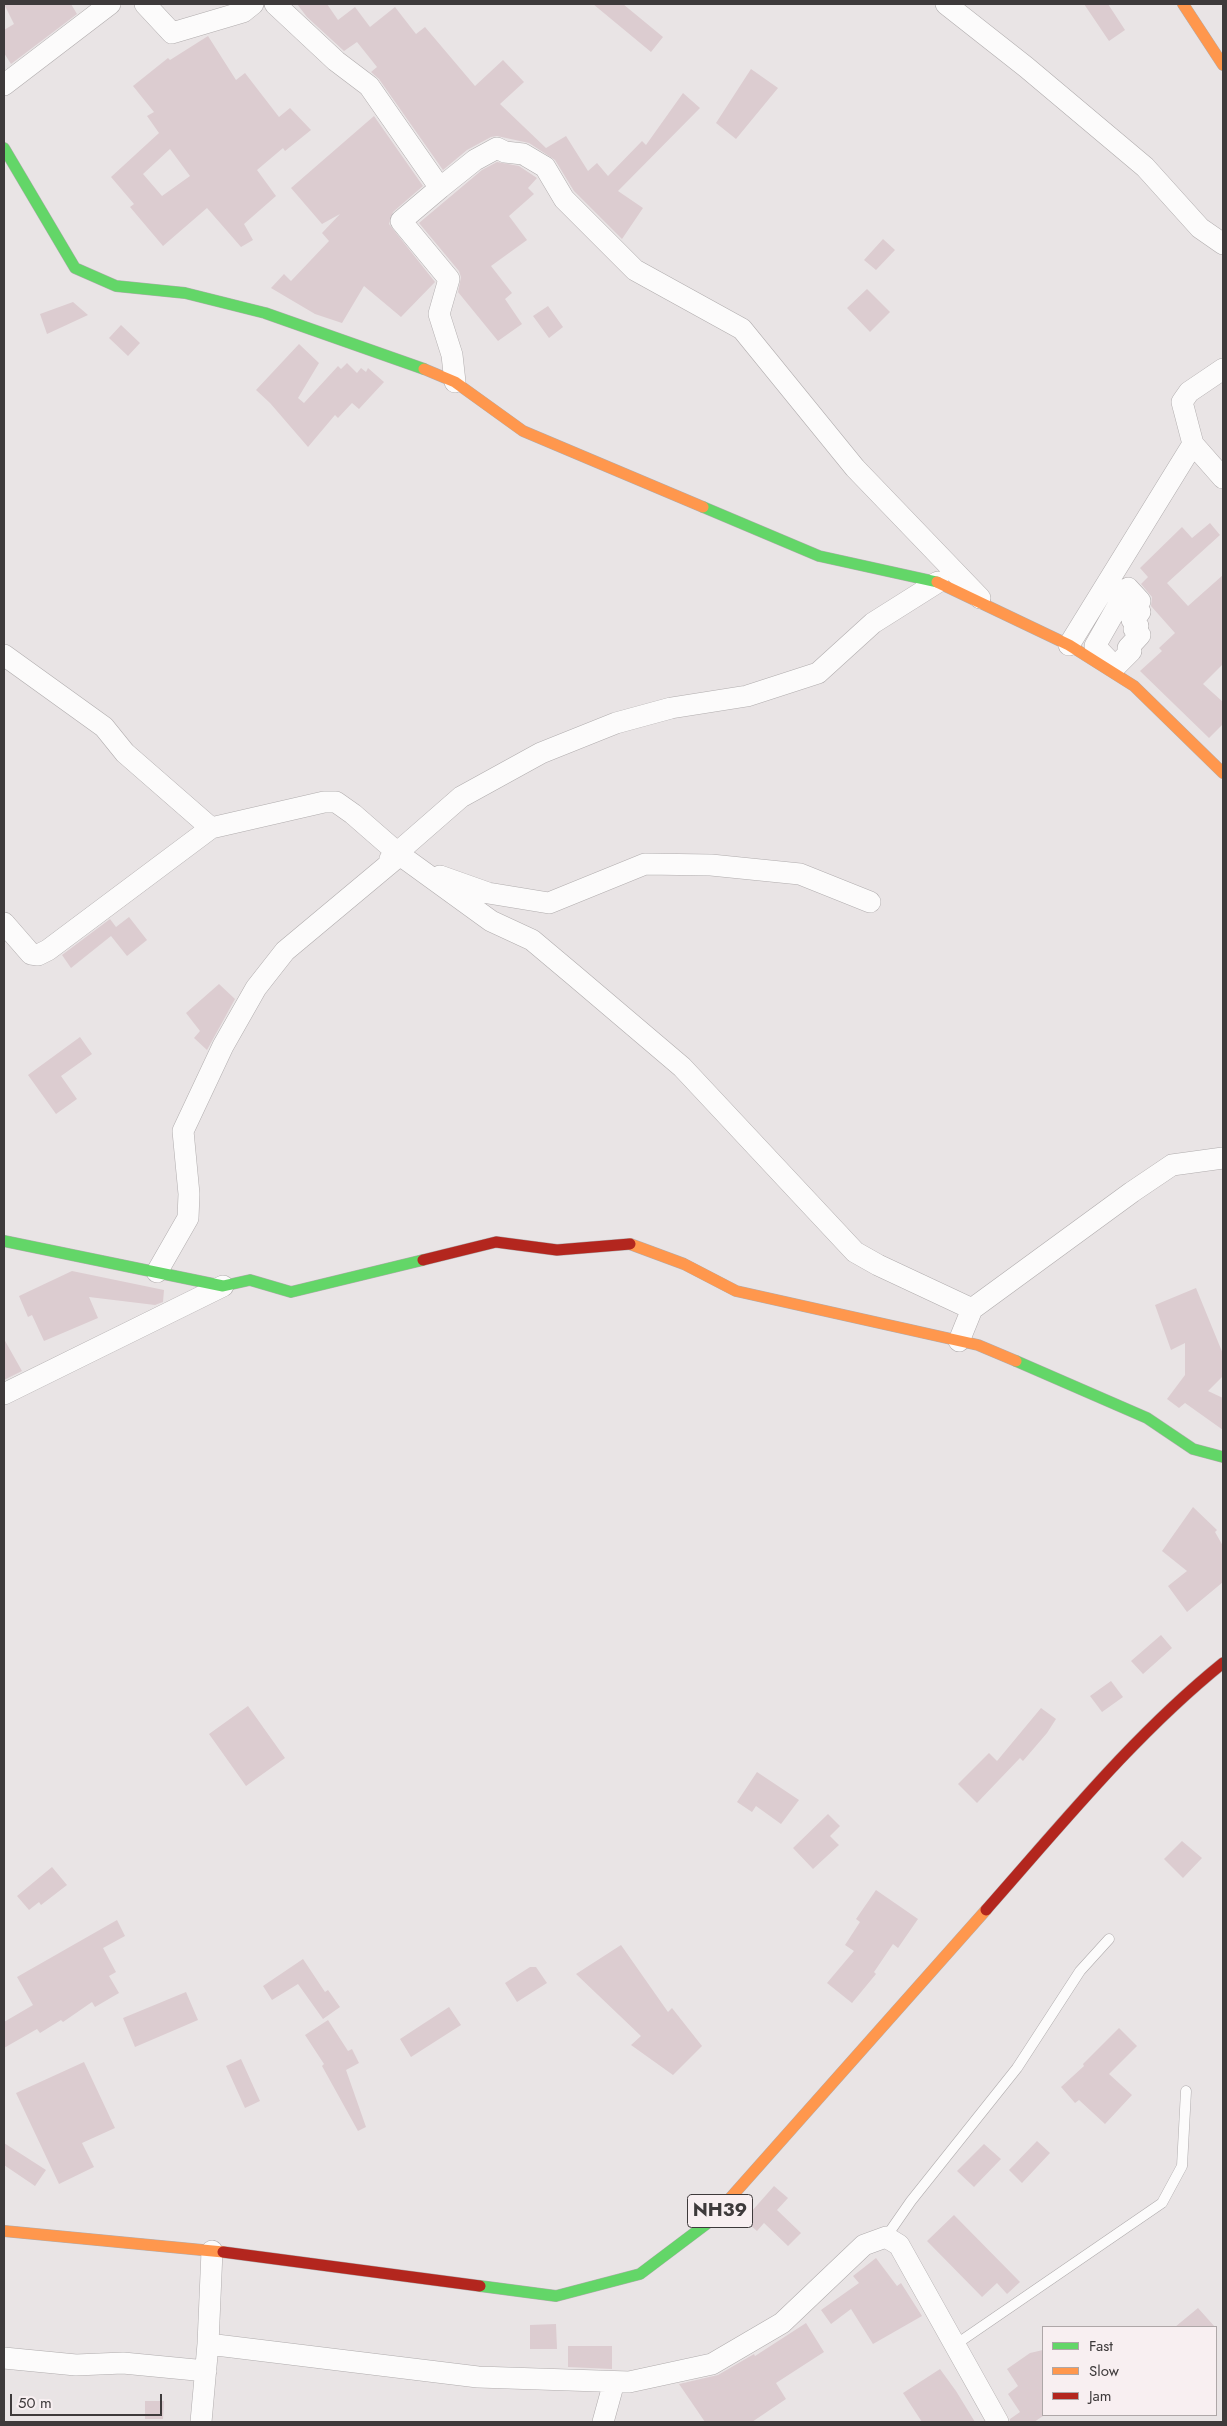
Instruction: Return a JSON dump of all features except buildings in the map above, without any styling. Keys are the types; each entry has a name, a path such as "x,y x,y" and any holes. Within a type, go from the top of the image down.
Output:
{"street":[{"path":"4,85 110,4"},
{"path":"145,4 172,34 243,12 253,4"},
{"path":"276,4 336,62 369,86 440,188"},
{"path":"946,4 1026,67 1145,167 1200,228 1223,244"},
{"path":"1183,4 1223,65"},
{"path":"4,148 75,268 116,286 185,293 266,313 455,382 523,431 819,556 938,582 1069,645 1134,686 1223,773"},
{"path":"455,382 452,355 440,314 449,279 401,221 475,160 497,148 505,152 522,154 545,167 564,199 635,270 742,329 855,468 987,605"},
{"path":"1223,369 1184,396 1182,402 1194,444 1223,478"},
{"path":"1069,645 1194,444"},
{"path":"870,902 800,874 711,865 646,864 549,904 488,893 390,859 460,797 541,753 616,723 671,708 747,696 818,673 873,623 938,582"},
{"path":"4,655 104,727 125,753 211,828"},
{"path":"4,923 31,954 38,955 48,950 211,828 324,802 336,802 383,838 400,855 491,921 532,940 682,1067 855,1252 878,1265 972,1309"},
{"path":"157,1272 188,1218 189,1194 183,1131 223,1046 256,988 285,951 400,855"},
{"path":"959,1341 972,1309 1132,1192 1172,1166 1223,1158"},
{"path":"4,1241 223,1286"},
{"path":"4,1394 223,1286 250,1280 291,1292 496,1242 557,1250 628,1243 684,1264 736,1291 978,1345 1147,1418 1193,1449 1223,1457"},
{"name":"NH39","path":"4,2231 212,2251 556,2296 640,2274 712,2220 1107,1773 1187,1692 1223,1663"},
{"path":"208,2344 478,2378 629,2382 712,2364 782,2323 864,2245 886,2238 899,2245 998,2422"},
{"path":"201,2422 208,2344 212,2251"},
{"path":"4,2358 76,2364 123,2363 206,2371"},
{"path":"603,2422 614,2382"}],"lane":[{"path":"886,2238 911,2201 1017,2068 1080,1971 1109,1939"},
{"path":"955,2345 1162,2203 1182,2166 1186,2091"}],"traffic: fast":[{"path":"4,148 75,268 116,286 185,293 265,313 424,369"},
{"path":"703,507 819,556 937,582"},
{"path":"4,1241 223,1286 250,1280 291,1292 423,1260"},
{"path":"1016,1361 1147,1418 1193,1449 1223,1457"},
{"path":"480,2286 556,2296 640,2274 709,2222"}],"traffic: slow":[{"path":"1183,4 1223,65"},
{"path":"424,369 455,382 523,431 703,507"},
{"path":"937,582 1069,645 1134,686 1223,773"},
{"path":"630,1244 684,1264 736,1291 978,1345 1016,1361"},
{"path":"709,2222 986,1910"},
{"path":"4,2231 223,2252"}],"traffic: jam":[{"path":"423,1260 496,1242 557,1250 630,1244"},
{"path":"986,1910 1129,1750 1190,1691 1223,1663"},
{"path":"223,2252 480,2286"}]}
